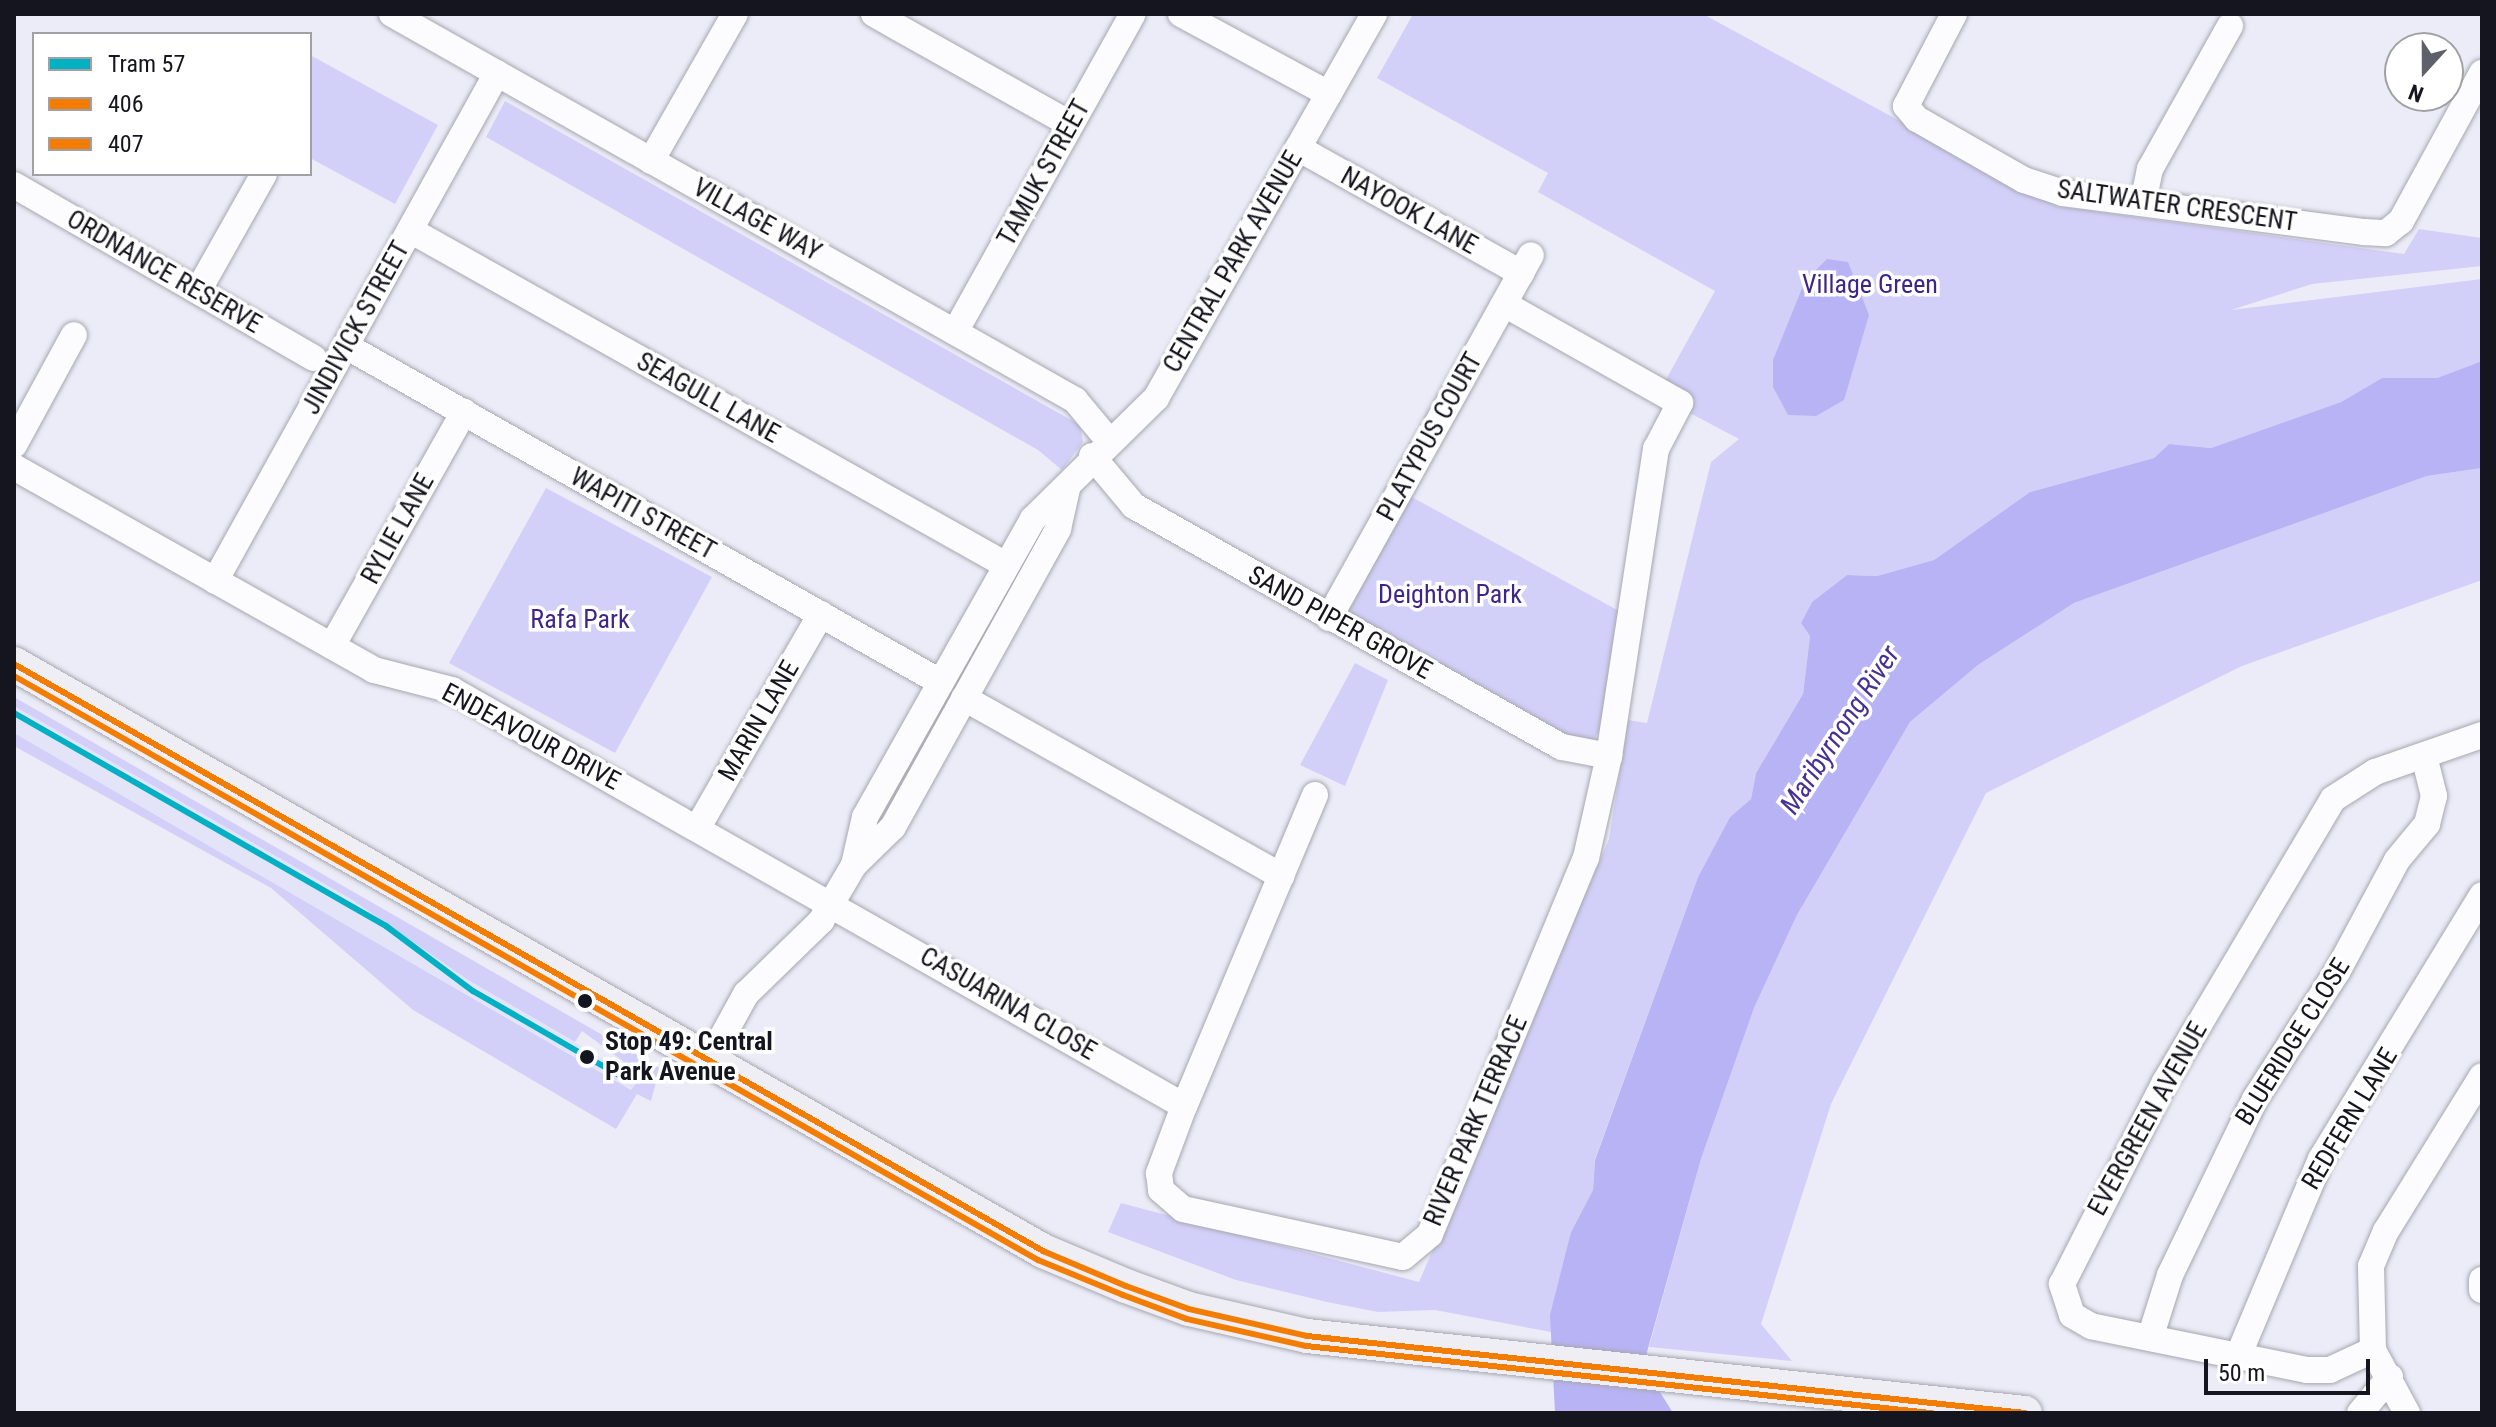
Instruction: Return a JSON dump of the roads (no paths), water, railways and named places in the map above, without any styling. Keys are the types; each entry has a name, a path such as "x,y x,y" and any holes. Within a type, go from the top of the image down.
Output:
{"main road":[{"path":"14,664 1043,1251 1100,1276 1238,1321 1423,1350 1802,1387 2025,1413"}],"street":[{"name":"VILLAGE WAY","path":"392,14 1075,400 1101,449"},
{"path":"651,161 735,14"},
{"path":"874,14 1070,124"},
{"name":"TAMUK STREET","path":"955,332 1133,14"},
{"path":"1181,14 1329,94"},
{"name":"CENTRAL PARK AVENUE","path":"854,865 865,817 1033,519 1067,489 1101,449 1156,398 1374,14"},
{"name":"SALTWATER CRESCENT","path":"1942,18 1906,106 1917,119 2024,180 2063,193 2386,233 2401,221 2482,73"},
{"path":"2143,202 2150,169 2230,26"},
{"name":"JINDIVICK STREET","path":"215,581 497,73"},
{"name":"NAYOOK LANE","path":"1298,148 1526,264"},
{"path":"198,291 263,176"},
{"name":"ORDNANCE RESERVE","path":"14,185 314,358"},
{"name":"SEAGULL LANE","path":"410,230 1006,565"},
{"name":"PLATYPUS COURT","path":"1329,618 1526,264"},
{"name":"RIVER PARK TERRACE","path":"1315,795 1184,1106 1159,1173 1161,1190 1175,1205 1397,1257 1414,1254 1430,1234 1586,858 1609,756 1656,449 1680,403 1504,304"},
{"path":"14,445 74,335"},
{"name":"WAPITI STREET","path":"346,346 940,682"},
{"name":"RYLIE LANE","path":"332,646 464,412"},
{"name":"SAND PIPER GROVE","path":"1101,449 1134,506 1562,747 1609,756"},
{"name":"ENDEAVOUR DRIVE","path":"14,467 374,670 452,690 832,903"},
{"name":"CENTRAL PARK AVENUE","path":"709,1061 746,994 832,903 854,865 893,827 1058,529 1067,489"},
{"name":"MARIN LANE","path":"698,827 821,614"},
{"path":"964,698 1281,876"},
{"name":"EVERGREEN AVENUE","path":"2373,1350 2330,1370 2091,1326 2072,1315 2062,1284 2069,1263 2165,1082 2319,818 2349,786 2482,735"},
{"name":"BLUERIDGE CLOSE","path":"2151,1335 2170,1275 2264,1083 2337,972 2397,860 2427,824 2434,796 2424,756"},
{"name":"REDFERN LANE","path":"2239,1354 2321,1159 2482,895"},
{"name":"CASUARINA CLOSE","path":"832,903 1184,1106"},
{"path":"2407,1413 2373,1350 2371,1266 2386,1231 2481,1080"},
{"path":"2482,1280 2482,1290"},
{"path":"2360,1413 2390,1377"},
{"path":"2390,1377 2427,1413"}],"water":[{"path":"1827,259 1848,262 1869,315 1844,400 1816,416 1788,415 1773,387 1773,360 1805,281"},
{"name":"Maribyrnong River","path":"2482,361 2482,468 2427,476 2074,603 1978,665 1910,722 1797,915 1754,1008 1701,1159 1647,1352 1648,1373 1673,1413 1555,1413 1550,1315 1571,1232 1593,1190 1595,1160 1698,877 1730,817 1751,799 1756,773 1803,694 1810,636 1801,623 1812,602 1847,575 1877,576 1934,560 2030,492 2154,458 2169,444 2211,448 2341,402 2382,378 2437,378"}],"tram line":[{"name":"57","path":"14,713 386,926 473,991 627,1080"}],"place":[{"name":"Stop 49: Central Park Avenue","path":"587,1057"}],"park label":[{"name":"Village Green","path":"1870,285"},
{"name":"Deighton Park","path":"1450,595"},
{"name":"Rafa Park","path":"580,620"}]}
